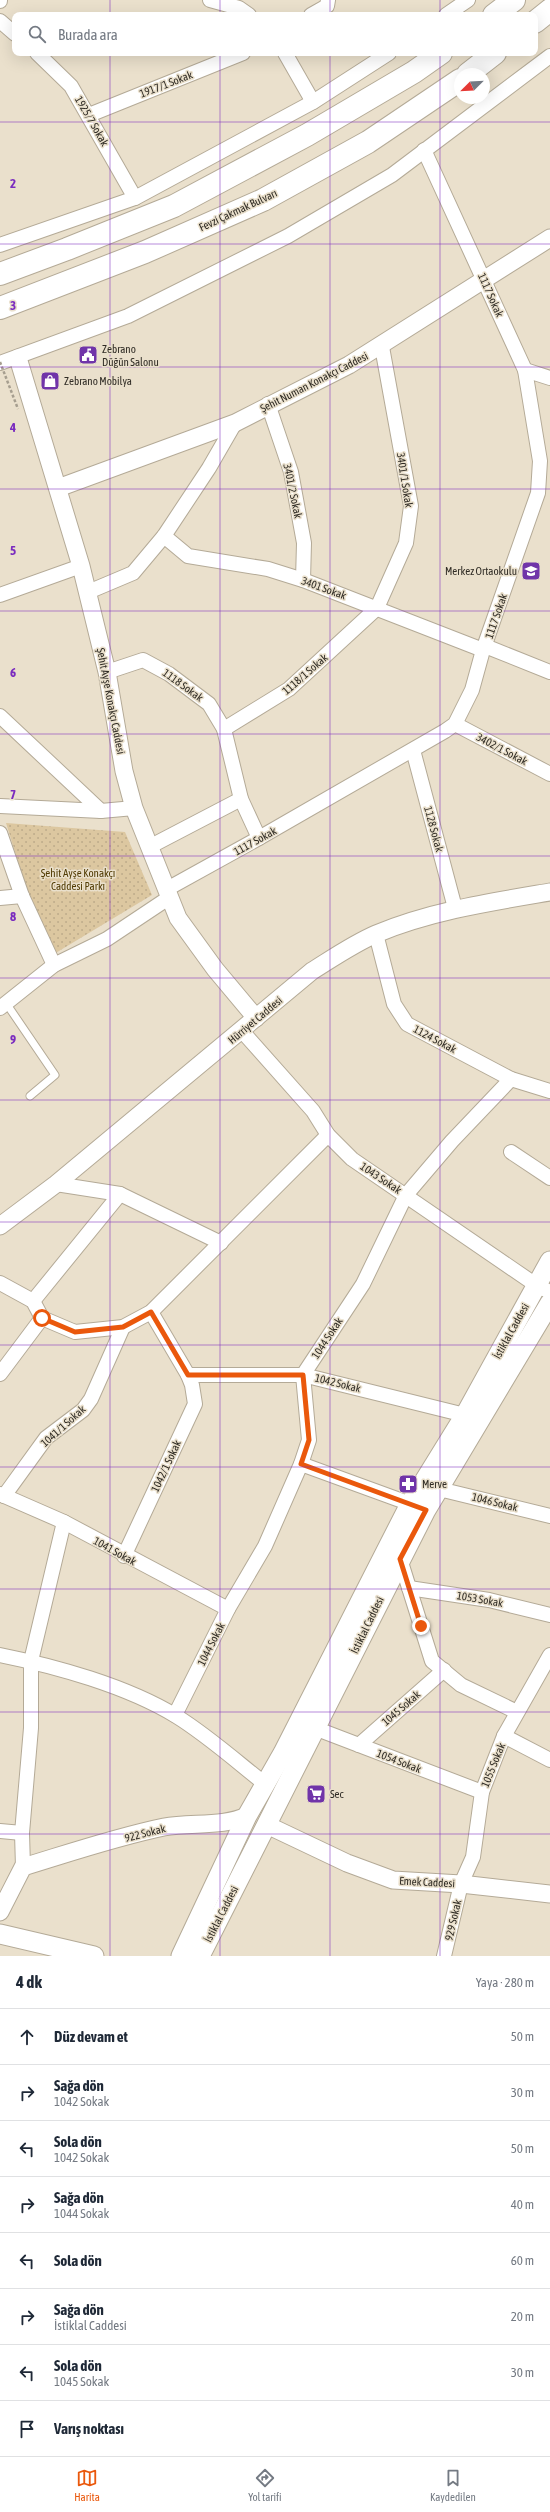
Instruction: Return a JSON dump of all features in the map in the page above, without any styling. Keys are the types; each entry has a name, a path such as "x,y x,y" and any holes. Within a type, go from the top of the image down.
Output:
{"main road":[{"path":"498,12 514,0"},
{"path":"538,20 550,10"},
{"path":"0,274 67,250 174,206 307,135 414,72 437,56"},
{"path":"476,68 491,56"},
{"name":"Fevzi Çakmak Bulvarı","path":"0,308 145,252 263,200 368,142 454,84"},
{"name":"İstiklal Caddesi","path":"181,1956 247,1816 418,1507 465,1415 543,1289 550,1261"},
{"name":"İstiklal Caddesi","path":"201,1956 317,1729 400,1559 418,1507 439,1489 548,1312"},
{"path":"0,1934 46,1951 94,1956"}],"street":[{"path":"210,0 239,8 245,12"},
{"path":"316,12 327,6 328,0"},
{"path":"450,12 468,0"},
{"path":"0,21 12,31"},
{"name":"1925/7 Sokak","path":"40,56 71,86 89,114 135,198"},
{"name":"1917/1 Sokak","path":"89,114 235,56"},
{"path":"287,56 313,102"},
{"path":"0,245 135,198 313,102 385,56"},
{"path":"0,363 18,358 128,316 288,236 392,175 550,56"},
{"name":"1117 Sokak","path":"3,1005 54,965 107,939 168,893 259,838 413,750 455,724 472,690 484,648 544,495 525,370 424,150"},
{"name":"Şehit Numan Konakçı Caddesi","path":"58,488 235,423 268,404 349,365 382,346 430,313 550,238"},
{"name":"3401/1 Sokak","path":"377,608 406,543 411,506 382,346"},
{"name":"Şehit Ayşe Konakçı Caddesi","path":"18,358 88,592 107,672 124,771 134,808 178,918 215,969 256,1018"},
{"path":"525,370 550,378"},
{"name":"3401/2 Sokak","path":"268,404 291,472 304,543 303,580"},
{"path":"88,592 133,573 164,536 209,468 235,423"},
{"name":"3401 Sokak","path":"164,536 188,556 268,570 303,580 550,672"},
{"path":"0,595 81,566"},
{"name":"1118/1 Sokak","path":"224,729 290,689 377,608"},
{"name":"1118 Sokak","path":"107,672 135,661 143,660 153,664 209,704 224,729 241,799 259,838"},
{"path":"0,716 101,811"},
{"name":"3402/1 Sokak","path":"455,724 550,774"},
{"name":"1128 Sokak","path":"413,750 455,908"},
{"path":"149,847 241,799"},
{"path":"0,806 101,811 134,808"},
{"path":"0,833 22,896 54,965"},
{"name":"Hürriyet Caddesi","path":"0,1226 56,1184 242,1031 312,971 356,944 376,934 455,908 550,892"},
{"path":"0,898 22,896"},
{"name":"1124 Sokak","path":"376,934 394,1004 407,1024 511,1079 550,1091"},
{"name":"1043 Sokak","path":"242,1031 313,1111 328,1135 352,1159 543,1289"},
{"name":"1044 Sokak","path":"175,1715 228,1609 265,1546 301,1464 309,1440 303,1375 363,1284 406,1195 452,1141 511,1079"},
{"path":"0,1283 33,1301 42,1318 75,1332 123,1327 151,1312 221,1244 328,1135"},
{"path":"512,1152 550,1178"},
{"path":"56,1184 120,1194 221,1244"},
{"path":"33,1301 120,1194"},
{"path":"151,1312 188,1375"},
{"path":"0,1374 42,1318"},
{"name":"1041/1 Sokak","path":"2,1495 46,1438 83,1410 91,1399 123,1327"},
{"name":"1042 Sokak","path":"188,1375 303,1375 465,1415"},
{"name":"1042/1 Sokak","path":"124,1556 195,1404 192,1385 188,1375"},
{"path":"465,1415 471,1436"},
{"path":"301,1464 418,1507"},
{"name":"1046 Sokak","path":"439,1489 550,1516"},
{"name":"1041 Sokak","path":"2,1495 64,1522 124,1556 228,1609"},
{"path":"0,1912 23,1867 22,1833 31,1728 31,1661 64,1522"},
{"path":"400,1559 432,1661 461,1685 517,1712"},
{"name":"1053 Sokak","path":"409,1588 489,1600 550,1615"},
{"name":"1055 Sokak","path":"461,1884 473,1857 482,1792 504,1736 550,1654"},
{"path":"0,1655 31,1661 128,1692 175,1715 265,1784"},
{"name":"1045 Sokak","path":"359,1745 444,1670"},
{"name":"1054 Sokak","path":"317,1729 482,1792"},
{"path":"504,1736 550,1760"},
{"path":"247,1816 267,1825"},
{"name":"922 Sokak","path":"23,1867 87,1847 164,1828 201,1822 234,1822 247,1816"},
{"name":"Emek Caddesi","path":"267,1825 347,1863 393,1880 461,1884 550,1894"},
{"path":"0,1831 22,1833"},
{"name":"929 Sokak","path":"444,1956 461,1884"}],"lane":[{"path":"3,1005 55,1075 30,1096"}],"path":[{"path":"0,363 18,409"}],"green space":[{"name":"Şehit Ayşe Konakçı Caddesi Parkı","path":"6,823 125,832 152,895 54,954 27,890"}],"place":[{"name":"Zebrano Düğün Salonu","path":"88,355"},
{"name":"Zebrano Mobilya","path":"50,381"},
{"name":"Merkez Ortaokulu","path":"531,571"},
{"name":"Merve","path":"408,1484"},
{"name":"Sec","path":"316,1794"}],"route":[{"path":"42,1318 75,1332 123,1327 151,1312 188,1375 303,1375 309,1440 301,1464 426,1510 400,1559 421,1626"}]}
